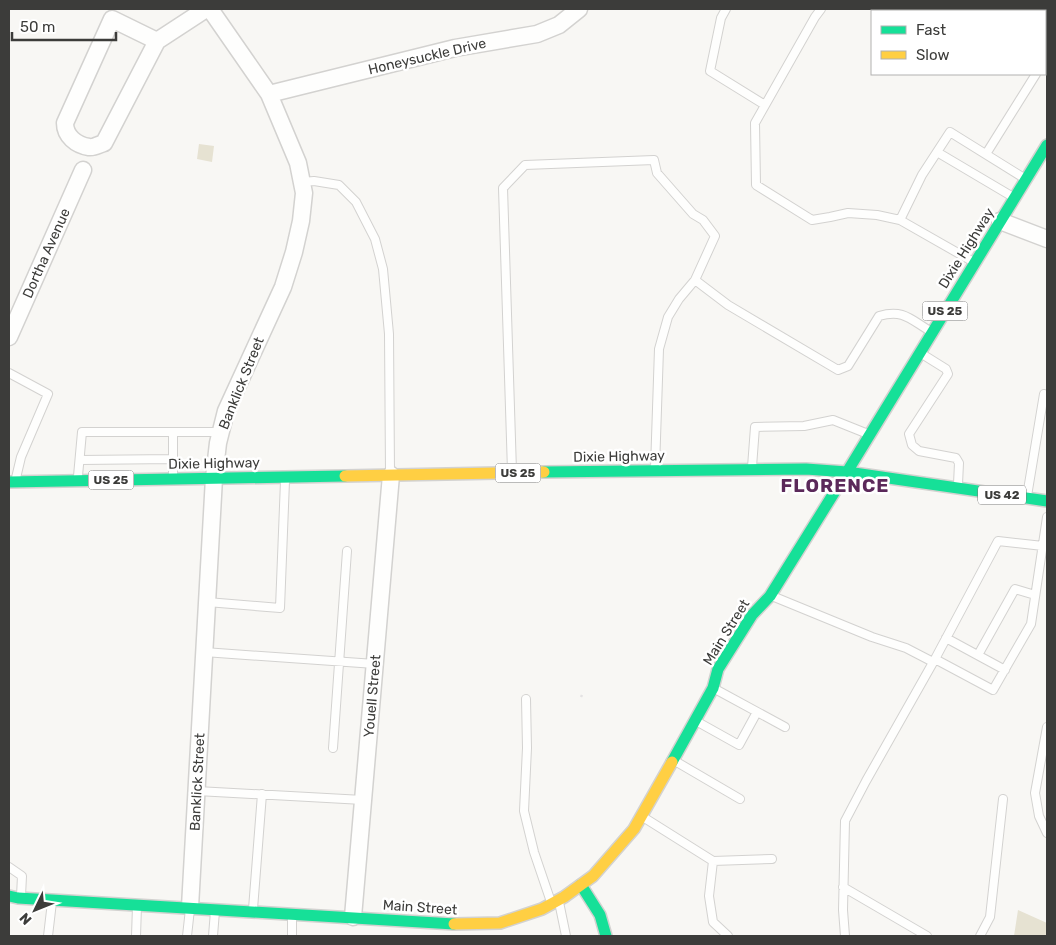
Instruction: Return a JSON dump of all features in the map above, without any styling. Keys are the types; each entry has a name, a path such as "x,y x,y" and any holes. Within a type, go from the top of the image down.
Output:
{"main road":[{"name":"Dixie Highway","path":"12,482 654,470 806,469 847,472 1047,145"},
{"name":"US 42","path":"847,472 1047,501"},
{"name":"Main Street","path":"9,896 353,916 423,928 500,922 555,902 581,885 606,862 643,817 713,688 718,669 752,615 770,596 847,472"},
{"name":"Main Street","path":"767,613 770,596"},
{"name":"Main Street","path":"713,688 730,676"},
{"path":"581,885 600,915 606,936"}],"street":[{"path":"157,41 112,18 65,123 65,131 71,139 88,147 104,142 157,41 206,9"},
{"name":"Banklick Street","path":"190,907 214,478 220,432 226,412 283,287 301,221 304,193 298,163 269,94 210,9"},
{"name":"Honeysuckle Drive","path":"269,94 455,48 537,34 559,25 579,9"},
{"name":"Dortha Avenue","path":"9,337 83,170"},
{"path":"1000,221 1047,239"},
{"name":"Youell Street","path":"353,916 390,475"}],"lane":[{"path":"726,9 721,18 710,71 765,105"},
{"path":"822,9 815,17 755,123 756,185 812,220 830,218 848,212 877,214 900,220 974,262"},
{"path":"986,154 1035,75"},
{"path":"900,220 922,175 950,132 1026,179"},
{"path":"937,152 1015,198"},
{"path":"512,473 503,188 525,164 654,160 657,173 693,214 703,220 715,236 695,280 678,299 668,317 659,349 654,470"},
{"path":"302,182 314,181 339,185 356,202 375,239 383,269 389,334 390,475"},
{"path":"695,280 728,304 838,370 848,366 878,316 891,312 903,314 932,332"},
{"path":"920,352 946,369 948,374 909,434 912,445 919,451 956,458 959,463 958,489"},
{"path":"9,373 48,394 12,482"},
{"path":"1027,498 1044,394"},
{"path":"752,469 755,427 804,426 833,420 869,434"},
{"path":"78,480 82,432 137,435 173,432 220,432"},
{"path":"172,479 173,432"},
{"path":"80,460 112,457 173,459"},
{"path":"207,602 280,608 285,477"},
{"path":"770,596 872,637 906,648 993,690 1031,624 1047,516"},
{"path":"845,936 843,887 845,821 998,541 1043,546"},
{"path":"333,748 347,551"},
{"path":"978,655 1015,589 1036,595"},
{"path":"946,638 1004,670"},
{"path":"204,652 374,664"},
{"path":"713,688 785,727"},
{"path":"526,699 524,811 534,852 555,902 566,936"},
{"path":"695,720 739,746 757,712"},
{"path":"1047,727 1035,793 1039,816 1047,833"},
{"path":"674,760 740,799"},
{"path":"197,791 363,800"},
{"path":"252,911 262,794"},
{"path":"980,936 990,917 1003,799"},
{"path":"643,817 713,861 772,859"},
{"path":"713,861 709,896 713,922 728,936"},
{"path":"9,867 22,876 21,898"},
{"path":"843,887 928,936"},
{"path":"48,936 52,900"},
{"path":"136,936 137,904"},
{"path":"187,936 190,907"},
{"path":"213,936 216,909"},
{"path":"292,913 292,936"}],"shaded area":[{"path":"199,144 214,146 212,162 197,159"},
{"path":"1018,910 1047,923 1047,936 1014,936"}],"traffic: fast":[{"path":"847,472 1047,145"},
{"path":"544,472 806,469 847,472 1047,501"},
{"path":"672,762 713,688 718,669 752,615 770,596 847,472"},
{"path":"9,482 345,476"},
{"path":"581,885 600,915 606,936"},
{"path":"9,896 454,924"}],"traffic: slow":[{"path":"345,476 544,472"},
{"path":"454,924 500,923 542,909 564,897 593,876 634,829 672,762"}],"district":[{"name":"FLORENCE","path":"835,485"}]}
